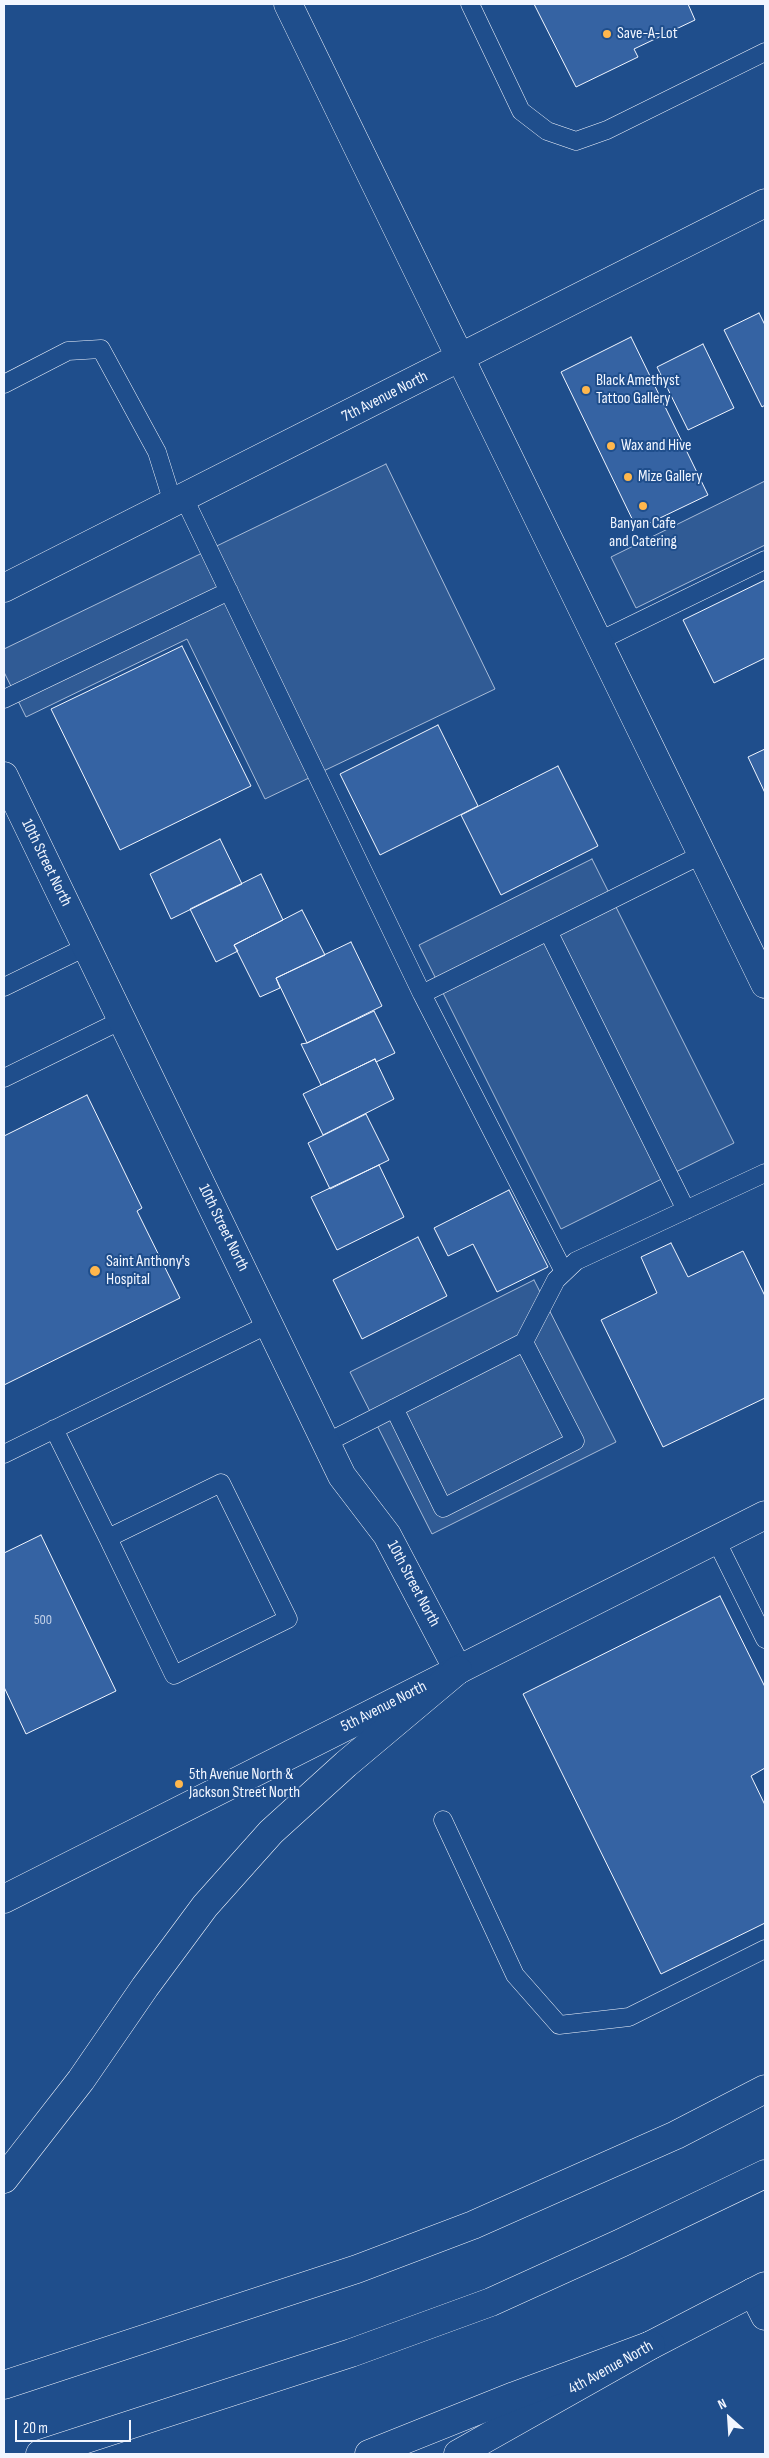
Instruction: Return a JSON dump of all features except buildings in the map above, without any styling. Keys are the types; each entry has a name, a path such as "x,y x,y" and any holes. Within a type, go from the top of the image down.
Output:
{"main road":[{"path":"288,4 462,358 765,984"},
{"name":"7th Avenue North","path":"4,588 462,358 765,203"},
{"name":"10th Street North","path":"4,776 342,1476 387,1535 458,1670"},
{"name":"5th Avenue North","path":"4,1900 765,1515"},
{"path":"4,2179 81,2080 145,1987 205,1906 271,1832 346,1764 458,1670"},
{"path":"4,2384 348,2272 473,2225 676,2135 765,2088"},
{"path":"40,2454 351,2353 491,2302 621,2243 765,2174"},
{"path":"759,2289 765,2316"},
{"name":"4th Avenue North","path":"458,2454 651,2345 759,2289"},
{"path":"369,2454 514,2396 651,2345"}],"lane":[{"path":"470,4 521,111 547,132 576,141 607,130 765,52"},
{"path":"4,384 68,351 101,349 157,452 179,500 229,592 422,994 564,1272"},
{"path":"599,641 765,560"},
{"path":"4,699 229,592"},
{"path":"422,994 703,854"},
{"path":"548,931 686,1210"},
{"path":"4,987 86,946"},
{"path":"4,1078 122,1020"},
{"path":"326,1443 524,1342 556,1280 576,1261 765,1173"},
{"path":"4,1454 269,1324"},
{"path":"394,1408 443,1508 575,1441 524,1342"},
{"path":"54,1429 174,1675 288,1619 222,1483 108,1538"},
{"path":"716,1540 765,1639"},
{"path":"443,1820 515,1975 560,2025 629,2017 765,1948"}],"shaded area":[{"path":"386,464 495,689 265,799 187,639 26,717 4,672 4,649"},
{"path":"765,481 765,545 636,608 611,557"},
{"path":"592,859 734,1143 561,1229 419,945"},
{"path":"534,1280 616,1442 432,1534 350,1372"}],"place":[{"name":"Save-A-Lot","path":"607,34"},
{"name":"Black Amethyst Tattoo Gallery","path":"586,390"},
{"name":"Wax and Hive","path":"611,446"},
{"name":"Mize Gallery","path":"628,477"},
{"name":"Banyan Cafe and Catering","path":"643,506"},
{"name":"Saint Anthony's Hospital","path":"95,1271"},
{"name":"5th Avenue North & Jackson Street North","path":"179,1784"}]}
